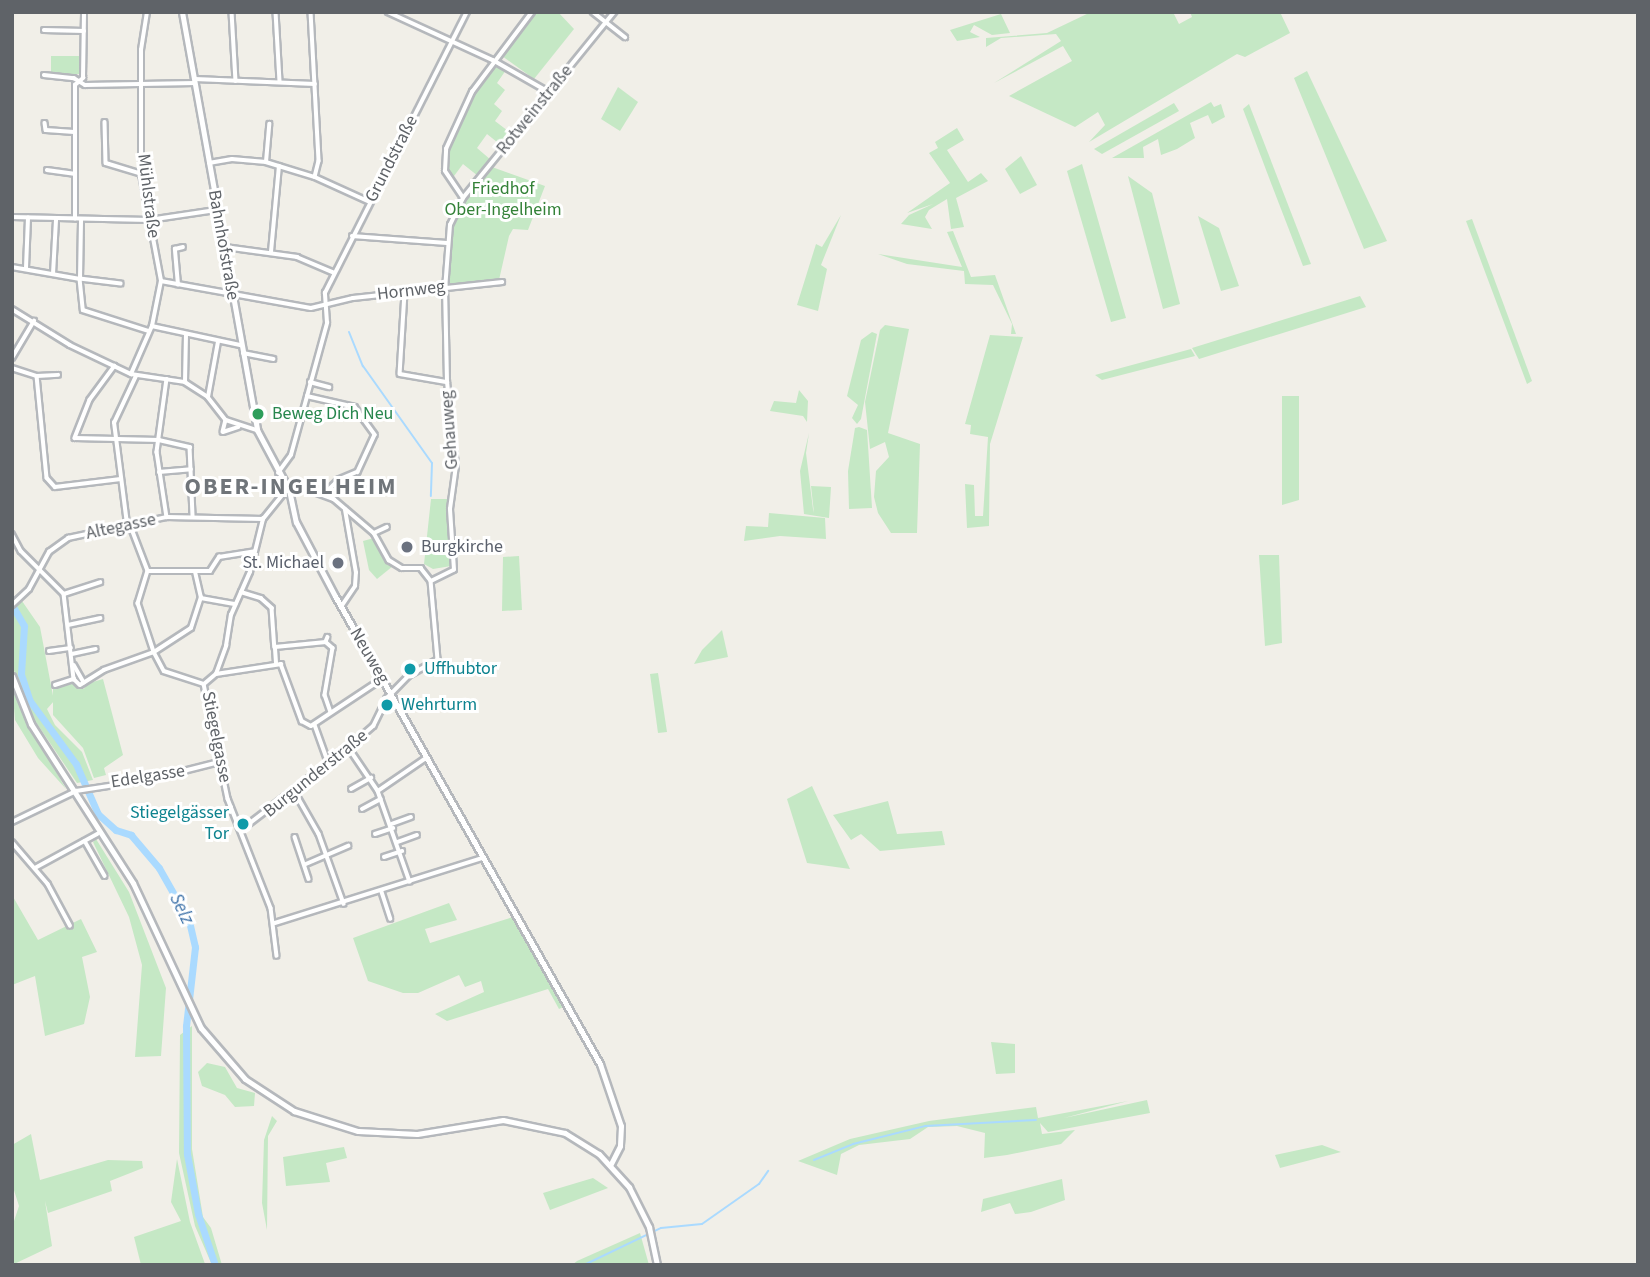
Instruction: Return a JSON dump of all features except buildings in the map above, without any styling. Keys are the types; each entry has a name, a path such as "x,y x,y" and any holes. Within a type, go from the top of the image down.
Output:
{"street":[{"path":"75,219 75,85 83,78 84,12"},
{"name":"Mühlstraße","path":"147,12 141,86 141,174 160,281 152,326 115,414 115,438 128,524 148,571"},
{"name":"Bahnhofstraße","path":"183,12 257,430 289,490"},
{"path":"232,12 236,81"},
{"path":"276,12 280,82"},
{"path":"311,12 319,161 315,177"},
{"path":"388,12 493,60 550,93"},
{"name":"Grundstraße","path":"278,473 291,455 327,323 323,307 333,272 467,12"},
{"path":"463,198 445,171 446,149 472,92 493,60 532,12"},
{"path":"593,12 625,37"},
{"name":"Rotweinstraße","path":"445,290 447,243 463,198 614,12"},
{"path":"44,30 84,31"},
{"path":"44,75 141,86 195,81 314,83"},
{"path":"105,121 106,163 141,174"},
{"path":"45,123 46,130 74,132"},
{"path":"266,162 269,124"},
{"path":"208,163 232,159 266,162 315,177 370,202"},
{"path":"271,253 279,166"},
{"path":"47,170 74,174"},
{"path":"12,217 149,220 217,210"},
{"path":"26,268 28,218"},
{"path":"53,274 56,219"},
{"path":"81,220 80,279 83,310 149,331"},
{"path":"352,236 447,243"},
{"path":"178,285 175,249 183,247"},
{"path":"225,247 297,257 333,272"},
{"path":"12,267 121,284"},
{"path":"160,281 234,295 323,307"},
{"name":"Hornweg","path":"323,307 353,298 502,282"},
{"name":"Gehauweg","path":"431,581 454,570 450,509 456,466 447,382 445,290"},
{"path":"405,293 400,374 447,382"},
{"path":"12,309 70,345 133,375 185,382 208,397 226,420 239,428"},
{"path":"12,358 35,321"},
{"path":"152,326 241,345"},
{"path":"185,382 186,335"},
{"path":"208,397 218,342"},
{"path":"243,353 273,359"},
{"path":"115,366 90,400 75,438 159,440 190,447 193,516"},
{"path":"12,368 37,376 58,375"},
{"path":"37,376 47,478 55,487 66,488 121,479"},
{"path":"167,379 159,440 159,472 167,517"},
{"path":"310,382 329,387"},
{"path":"307,396 355,407 375,435 358,472 332,486 325,494"},
{"path":"226,420 223,432 239,428 257,430"},
{"path":"159,472 191,469"},
{"path":"332,486 334,499"},
{"path":"289,490 325,494 334,499 374,533 389,560 402,568 421,568 431,581"},
{"name":"Stiegelgasse","path":"277,956 275,924 243,829 228,799 204,684 216,674 234,604 255,551 263,519 289,490"},
{"name":"Neuweg","path":"289,490 296,522 341,607 607,1080 621,1120 621,1139 608,1162"},
{"path":"341,607 355,586 356,573 345,510"},
{"name":"Altegasse","path":"13,604 29,589 38,566 68,538 167,517 263,519"},
{"path":"374,533 387,527"},
{"path":"12,534 21,551 64,594 74,679 80,685 154,652 191,628 201,598 195,572"},
{"path":"204,684 164,671 154,652 138,603 148,571 212,570 219,557 255,551"},
{"name":"Burgunderstraße","path":"383,712 391,696 409,676 438,660 438,627 431,581"},
{"path":"64,594 100,582"},
{"path":"241,592 261,598 272,608 276,663"},
{"path":"201,598 234,604"},
{"path":"68,625 100,618"},
{"path":"275,647 327,640 333,648 325,695 331,713"},
{"path":"49,651 71,648"},
{"path":"72,654 95,649"},
{"path":"216,674 276,663 284,667 302,721 315,725"},
{"path":"74,665 84,682"},
{"path":"12,676 31,724 133,883 213,1045 245,1079 271,1099 327,1124 370,1133 417,1133 494,1120 529,1122 573,1137 608,1162 638,1200 649,1227 657,1265"},
{"path":"55,685 74,679"},
{"path":"315,725 382,679"},
{"name":"Burgunderstraße","path":"243,829 295,792 349,748 383,712 396,704"},
{"path":"315,725 329,764"},
{"path":"349,748 378,791 402,852 410,881"},
{"path":"378,791 426,758"},
{"name":"Edelgasse","path":"12,822 75,791 94,786 148,780 219,762"},
{"path":"351,789 370,778"},
{"path":"295,792 328,856 344,904"},
{"path":"362,809 381,799"},
{"path":"375,834 411,817"},
{"path":"35,868 97,834"},
{"path":"398,842 417,835"},
{"path":"295,837 309,879"},
{"path":"85,841 105,876"},
{"path":"12,842 35,868 70,925"},
{"path":"306,864 348,846"},
{"path":"384,857 402,852"},
{"path":"275,924 484,858"},
{"path":"382,892 391,919"}],"green space":[{"path":"536,12 558,12 574,29 534,79 502,56"},
{"path":"1091,12 1173,12 1179,24 1192,17 1190,12 1280,12 1290,33 1245,57 1237,54 1089,142 1105,125 1098,112 1075,127 1009,96 1072,61 1063,46 994,83 1061,41 1056,34 1001,38 986,47 986,38 1047,33"},
{"path":"1001,14 1010,33 992,35 974,25 970,32 980,37 957,41 950,30"},
{"path":"51,56 81,56 81,74 51,74"},
{"path":"497,65 506,70 497,83 505,90 494,104 502,111 495,121 512,134 502,146 487,134 477,148 491,160 478,176 463,164 451,180 447,159 455,131 478,87"},
{"path":"1307,71 1387,241 1364,249 1294,78"},
{"path":"618,87 638,102 620,131 601,119"},
{"path":"1211,102 1214,107 1221,104 1225,117 1212,124 1208,115 1190,123 1195,138 1177,149 1161,155 1158,139 1143,147 1144,158 1112,158"},
{"path":"1174,103 1179,111 1102,154 1094,149"},
{"path":"1249,104 1311,264 1303,266 1243,109"},
{"path":"957,128 964,140 947,150 968,182 981,173 988,181 956,198 964,227 951,229 947,199 929,210 925,217 932,229 901,224 909,215 933,204 907,213 950,183 929,153 938,148 935,142"},
{"path":"1021,156 1037,185 1020,194 1005,169"},
{"path":"1082,164 1126,318 1111,322 1067,171"},
{"name":"Friedhof Ober-Ingelheim","path":"492,167 545,186 528,230 513,229 509,236 499,280 447,284 453,226 467,198"},
{"path":"1128,176 1152,193 1180,304 1163,309"},
{"path":"841,215 821,265 827,269 818,311 797,305 816,244 822,247"},
{"path":"1198,216 1219,228 1239,286 1221,291"},
{"path":"1472,219 1532,381 1527,384 1466,221"},
{"path":"953,231 971,277 995,275 1016,334 1011,334 1012,324 993,285 965,284 964,271 907,264 878,254 962,267 947,232"},
{"path":"1360,296 1366,307 1199,359 1192,348"},
{"path":"885,325 909,329 888,433 920,444 917,533 891,533 878,513 874,497 876,471 889,457 885,442 870,449 865,402 880,330"},
{"path":"872,332 877,334 861,419 857,424 852,418 858,405 847,396 861,340"},
{"path":"990,335 1023,337 990,444 989,526 967,528 965,484 974,485 975,516 983,516 988,437 970,434 971,425 965,424"},
{"path":"1191,349 1195,356 1102,380 1095,375"},
{"path":"799,390 808,401 807,422 803,416 770,411 774,401 796,403"},
{"path":"1282,396 1299,396 1299,500 1282,505"},
{"path":"855,428 867,430 872,508 849,509 848,471"},
{"path":"809,433 806,453 813,509 814,513 811,486 831,487 829,518 804,514 800,471"},
{"path":"431,499 448,499 451,566 433,569 424,564"},
{"path":"769,513 825,518 826,539 780,536 744,541 746,526 768,527"},
{"path":"374,538 393,566 377,579 369,570 363,541"},
{"path":"1259,555 1279,555 1282,643 1265,646"},
{"path":"519,556 522,610 502,611 503,557"},
{"path":"22,601 40,627 54,701 47,709 55,725 82,752 93,780 77,783 25,706 12,664 12,611"},
{"path":"722,630 728,657 694,664 702,650"},
{"path":"658,673 667,732 658,733 650,674"},
{"path":"103,679 123,755 104,768 106,775 94,778 83,748 53,715 53,689 73,682 84,689 86,684"},
{"path":"12,684 24,716 66,789 38,758 15,720"},
{"path":"812,786 850,869 807,863 787,799"},
{"path":"888,801 897,834 942,831 945,845 880,851 861,834 851,840 833,815"},
{"path":"96,839 129,892 166,988 161,1056 135,1057 142,965 129,917 93,842"},
{"path":"12,895 38,940 81,919 97,952 82,957 90,997 84,1024 45,1036 35,976 12,985"},
{"path":"449,903 457,920 425,929 430,943 513,917 563,1007 559,1009 548,989 447,1021 435,1014 484,992 481,981 465,987 459,975 418,993 403,993 368,981 353,938"},
{"path":"192,1026 192,1149 203,1217 211,1228 222,1265 212,1265 195,1226 179,1153 180,1035"},
{"path":"991,1042 1015,1044 1015,1073 996,1074"},
{"path":"207,1063 225,1067 237,1088 255,1093 254,1106 235,1107 225,1095 202,1086 198,1072"},
{"path":"1147,1100 1150,1113 1048,1132 1040,1123 1042,1134 1075,1130 1061,1144 1007,1155 984,1158 985,1133 957,1126 928,1127 910,1139 859,1145 841,1154 837,1175 798,1161 850,1139 929,1121 1036,1107 1038,1118 1128,1101 1064,1118"},
{"path":"272,1116 277,1121 268,1136 267,1230 262,1203 264,1140"},
{"path":"31,1134 40,1180 108,1160 142,1161 143,1168 110,1181 112,1191 48,1213 45,1201 52,1246 12,1265 12,1227 19,1206 12,1184 12,1145"},
{"path":"1322,1145 1341,1152 1280,1168 1275,1155"},
{"path":"344,1147 347,1158 326,1163 330,1182 286,1186 283,1157"},
{"path":"177,1159 190,1222 205,1264 141,1265 134,1237 181,1221 171,1202"},
{"path":"593,1178 608,1188 550,1210 543,1193"},
{"path":"1062,1179 1065,1200 1031,1212 1015,1214 1010,1203 981,1212 983,1199"},
{"path":"640,1233 649,1265 572,1265 577,1261"}],"waterway":[{"path":"349,332 363,366 432,463 431,496"},
{"name":"Selz","path":"12,605 24,626 21,674 30,701 76,764 98,814 116,830 131,835 159,868 189,921 195,947 186,1026 187,1154 198,1214 215,1265"},
{"path":"814,1160 853,1144 925,1126 1036,1120"},
{"path":"584,1265 661,1228 702,1224 759,1184 768,1171"}],"place":[{"name":"Beweg Dich Neu","path":"258,414"},
{"name":"Burgkirche","path":"407,547"},
{"name":"St. Michael","path":"338,563"},
{"name":"Uffhubtor","path":"410,669"},
{"name":"Wehrturm","path":"387,705"},
{"name":"Stiegelgässer Tor","path":"243,824"}],"district":[{"name":"OBER-INGELHEIM","path":"291,487"}]}
